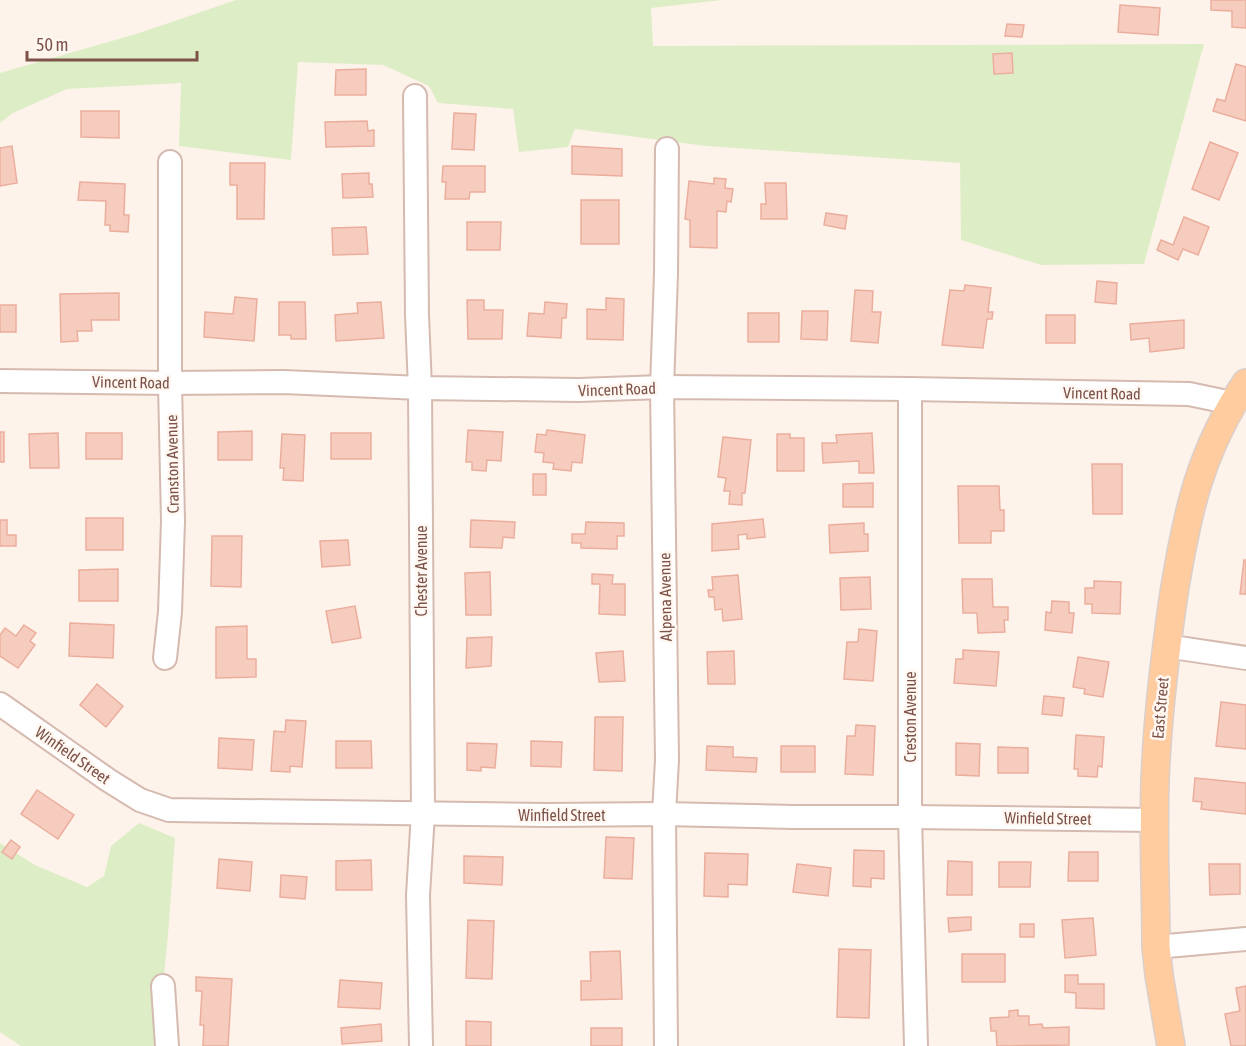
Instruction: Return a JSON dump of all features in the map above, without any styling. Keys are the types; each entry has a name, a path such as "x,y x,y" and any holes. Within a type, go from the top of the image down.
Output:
{"main road":[{"name":"East Street","path":"1171,1046 1156,947 1156,762 1166,646 1183,536 1191,501 1220,426 1239,393"}],"street":[{"name":"Chester Avenue","path":"415,96 423,813 418,894 421,1046"},
{"name":"Alpena Avenue","path":"666,1046 664,814 667,760 662,387 667,148"},
{"name":"Cranston Avenue","path":"165,658 170,612 173,521 170,383 170,162"},
{"name":"Vincent Road","path":"0,381 284,382 420,388 579,390 662,387 1239,393"},
{"name":"Creston Avenue","path":"910,389 910,817 916,1046"},
{"path":"1166,646 1246,658"},
{"name":"Winfield Street","path":"0,704 116,785 140,800 169,810 1155,820"},
{"path":"1156,947 1246,939"},
{"path":"163,986 167,1046"}],"green space":[{"path":"236,0 722,0 651,8 653,46 1204,44 1144,264 1041,265 961,240 960,163 706,146 575,129 568,147 519,152 513,109 438,103 429,86 383,65 298,62 291,160 179,146 181,83 67,89 13,113 0,123 0,73 136,34"},
{"path":"139,823 175,838 157,1046 21,1046 0,1032 0,843 35,865 87,887 104,876 111,846"}],"building":[{"path":"1211,0 1246,0 1246,28 1232,27 1232,11 1211,10"},
{"path":"1120,5 1160,8 1158,35 1118,32"},
{"path":"1007,24 1024,25 1022,37 1005,36"},
{"path":"1012,53 1013,73 994,74 993,54"},
{"path":"1236,64 1246,67 1246,121 1213,111 1217,99 1225,101"},
{"path":"366,69 366,95 335,95 336,70"},
{"path":"81,111 119,111 119,138 81,137"},
{"path":"454,113 476,114 474,150 452,149"},
{"path":"367,121 368,131 374,130 374,146 326,147 325,122"},
{"path":"1210,142 1238,153 1219,200 1192,189"},
{"path":"12,146 17,183 0,186 0,148"},
{"path":"572,146 622,149 622,176 572,174"},
{"path":"230,163 265,163 264,219 237,219 237,185 230,185"},
{"path":"443,166 485,166 485,192 470,192 469,199 445,199 446,182 442,182"},
{"path":"369,173 369,184 372,184 373,197 343,198 342,174"},
{"path":"714,178 726,179 725,188 733,189 731,202 727,201 726,212 717,211 717,248 690,247 690,220 685,219 689,181 714,184"},
{"path":"80,182 125,184 124,215 129,215 128,232 110,231 110,225 105,225 106,201 78,200"},
{"path":"765,183 786,183 787,219 761,219 761,204 766,204"},
{"path":"581,200 619,200 619,244 581,244"},
{"path":"826,213 847,216 845,229 824,225"},
{"path":"1184,217 1209,227 1198,255 1183,249 1178,260 1157,250 1161,240 1173,245"},
{"path":"467,222 501,222 500,250 467,250"},
{"path":"366,227 368,254 333,255 332,228"},
{"path":"1097,281 1117,283 1116,304 1095,302"},
{"path":"965,285 991,288 988,312 993,312 992,319 987,319 983,348 942,345 950,290 964,291"},
{"path":"855,290 873,291 872,312 881,312 878,343 851,341"},
{"path":"119,293 119,320 91,320 92,331 77,331 78,341 61,342 60,294"},
{"path":"235,297 257,299 254,341 204,337 205,312 233,314"},
{"path":"606,298 624,299 623,340 587,339 587,309 606,310"},
{"path":"467,300 484,300 484,310 503,310 502,339 468,339"},
{"path":"279,302 305,302 306,339 291,339 291,335 279,335"},
{"path":"381,302 384,338 336,341 335,315 358,313 357,303"},
{"path":"545,302 567,304 566,318 562,318 561,338 527,336 529,313 544,314"},
{"path":"0,305 16,305 16,332 0,332"},
{"path":"802,311 828,311 827,340 801,339"},
{"path":"748,313 779,313 779,342 748,342"},
{"path":"1046,315 1075,315 1075,343 1046,343"},
{"path":"1184,320 1184,348 1150,352 1149,338 1131,340 1130,324"},
{"path":"468,430 503,432 501,461 487,460 486,471 472,470 472,462 466,462"},
{"path":"547,430 585,435 582,463 572,462 571,471 553,469 554,463 543,462 544,453 535,452 537,434 546,435"},
{"path":"252,431 252,460 218,460 218,432"},
{"path":"0,432 4,432 4,462 0,462"},
{"path":"58,433 59,468 30,468 29,434"},
{"path":"86,433 122,433 122,459 86,459"},
{"path":"331,433 371,433 371,459 331,459"},
{"path":"872,433 874,473 859,473 859,461 823,463 822,443 837,443 836,435"},
{"path":"282,434 305,435 303,481 283,480 284,468 280,468"},
{"path":"777,434 790,434 790,438 804,438 804,471 777,471"},
{"path":"723,437 751,440 742,505 729,504 730,491 724,491 726,478 718,477"},
{"path":"1092,464 1122,464 1122,514 1093,514"},
{"path":"533,474 546,474 546,495 533,495"},
{"path":"873,483 873,507 843,507 843,484"},
{"path":"958,486 999,486 1000,510 1004,510 1004,531 991,531 991,543 959,543"},
{"path":"86,518 123,518 123,550 86,550"},
{"path":"763,519 765,537 747,539 747,534 738,535 739,549 712,551 712,524"},
{"path":"0,520 7,520 7,535 16,535 16,546 0,546"},
{"path":"471,520 515,522 514,538 503,537 502,548 470,547"},
{"path":"586,522 624,523 624,536 617,536 617,549 581,548 581,543 572,543 572,534 585,534"},
{"path":"864,523 864,534 868,534 868,551 830,553 829,525"},
{"path":"212,536 242,536 241,587 211,586"},
{"path":"348,540 350,565 322,567 320,541"},
{"path":"1244,560 1246,560 1246,594 1240,594"},
{"path":"118,569 118,601 79,601 79,570"},
{"path":"490,572 491,615 466,615 465,573"},
{"path":"592,574 613,575 612,584 625,584 625,615 599,614 600,584 592,584"},
{"path":"738,575 742,619 723,621 722,609 715,610 714,597 709,597 708,590 713,590 712,577"},
{"path":"870,577 871,609 841,610 840,578"},
{"path":"962,579 992,579 993,607 1008,607 1008,620 1004,620 1005,632 978,633 977,613 963,613"},
{"path":"1094,581 1121,582 1120,614 1092,613 1092,604 1085,604 1085,588 1094,588"},
{"path":"1052,601 1069,602 1069,613 1074,613 1072,633 1045,630 1046,612 1051,613"},
{"path":"355,606 361,638 332,643 326,611"},
{"path":"70,623 114,625 113,658 69,656"},
{"path":"24,625 36,633 30,641 35,645 18,668 0,656 0,635 5,628 16,636"},
{"path":"247,626 247,659 256,659 256,677 216,678 216,627"},
{"path":"859,629 877,631 873,681 844,679 847,642 858,642"},
{"path":"492,637 491,666 466,668 467,638"},
{"path":"963,650 999,652 996,686 954,683 956,659 963,659"},
{"path":"623,651 625,681 599,682 596,653"},
{"path":"734,651 735,684 708,684 707,652"},
{"path":"1078,657 1109,662 1103,697 1084,694 1085,689 1073,687"},
{"path":"97,684 123,706 106,727 80,705"},
{"path":"1044,696 1064,698 1062,716 1042,714"},
{"path":"1221,702 1246,705 1246,749 1216,746"},
{"path":"595,717 623,717 622,771 594,770"},
{"path":"286,720 306,721 302,767 290,766 290,772 271,771 274,731 285,732"},
{"path":"856,725 875,726 873,775 845,774 847,736 855,736"},
{"path":"1076,735 1104,737 1102,767 1098,766 1097,777 1078,776 1078,769 1074,769"},
{"path":"219,738 254,740 252,770 218,768"},
{"path":"336,741 371,741 372,768 336,768"},
{"path":"531,741 562,742 561,767 531,766"},
{"path":"467,743 497,744 495,768 481,767 481,771 467,770"},
{"path":"956,743 980,744 979,776 956,775"},
{"path":"707,746 733,747 733,757 757,758 756,772 706,770"},
{"path":"781,746 815,746 815,772 781,772"},
{"path":"998,747 1028,748 1028,773 998,773"},
{"path":"1195,778 1246,783 1246,814 1201,809 1202,802 1193,801"},
{"path":"37,790 74,815 58,839 21,814"},
{"path":"606,837 634,838 632,879 604,878"},
{"path":"11,840 20,847 12,859 2,852"},
{"path":"854,850 884,851 884,879 871,878 871,887 853,886"},
{"path":"1069,852 1098,852 1098,881 1068,881"},
{"path":"705,853 748,854 747,885 728,884 728,897 704,896"},
{"path":"464,856 503,857 502,885 464,883"},
{"path":"219,859 252,862 250,891 217,888"},
{"path":"371,860 372,890 336,890 336,861"},
{"path":"948,861 972,862 972,895 947,895"},
{"path":"999,862 1031,862 1030,887 999,887"},
{"path":"797,864 831,868 828,896 793,892"},
{"path":"1209,864 1240,864 1240,894 1210,895"},
{"path":"281,875 307,877 305,899 280,897"},
{"path":"971,917 971,930 949,932 948,918"},
{"path":"1093,918 1096,955 1065,958 1062,920"},
{"path":"468,920 494,921 492,979 466,978"},
{"path":"1020,924 1034,924 1034,937 1020,937"},
{"path":"839,949 871,950 869,1018 837,1017"},
{"path":"620,951 622,999 581,1000 581,981 591,981 590,952"},
{"path":"962,954 1005,954 1005,982 962,982"},
{"path":"1065,975 1078,975 1078,984 1104,984 1104,1009 1076,1008 1076,993 1065,992"},
{"path":"196,977 232,979 228,1046 203,1046 204,1025 200,1025 202,991 196,991"},
{"path":"340,980 382,983 380,1009 338,1007"},
{"path":"1246,986 1246,1046 1231,1046 1225,1014 1240,1011 1236,988"},
{"path":"1018,1010 1018,1016 1029,1016 1029,1025 1042,1024 1043,1028 1069,1027 1069,1045 997,1046 996,1031 991,1031 990,1018 1009,1017 1009,1011"},
{"path":"466,1021 491,1022 491,1046 466,1046"},
{"path":"381,1024 382,1041 342,1044 341,1028"},
{"path":"591,1028 622,1028 622,1046 591,1046"}]}
